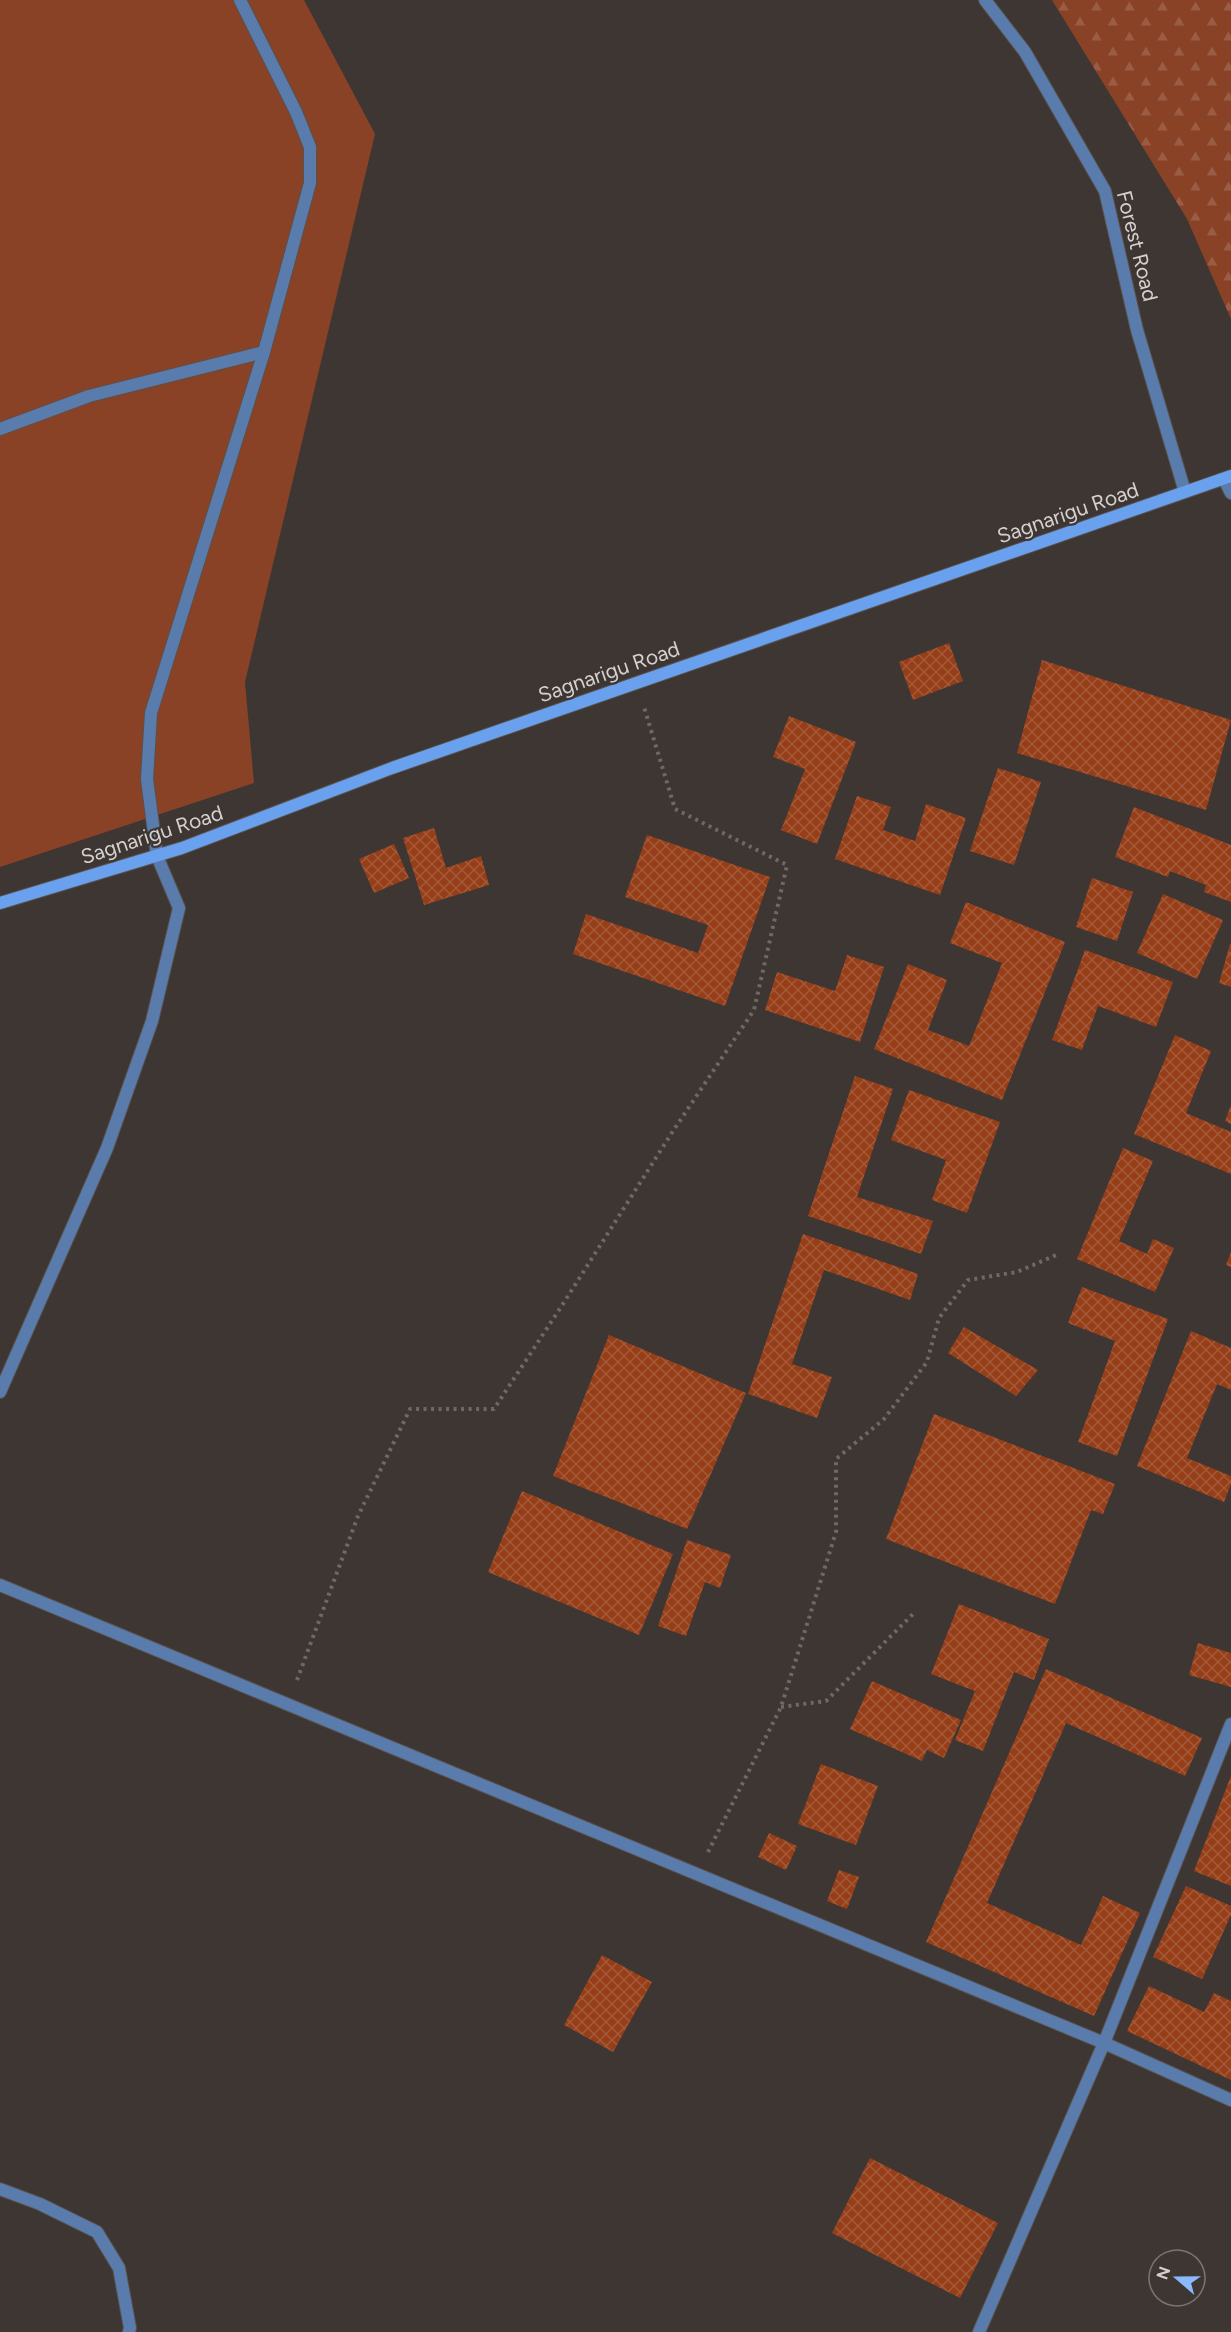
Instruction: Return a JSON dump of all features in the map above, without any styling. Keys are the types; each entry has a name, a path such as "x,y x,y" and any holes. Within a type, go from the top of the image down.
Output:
{"main road":[{"name":"Sagnarigu Road","path":"0,903 157,856 392,768 1227,478"}],"street":[{"path":"0,1392 107,1148 152,1021 179,909 157,856 147,779 151,713 264,352 310,183 310,147 297,112 240,0"},
{"name":"Forest Road","path":"985,0 1025,52 1105,191 1137,330 1185,492"},
{"path":"0,429 89,396 264,352"},
{"path":"1227,478 1231,493"},
{"path":"0,1585 1104,2043 1231,2100"},
{"path":"979,2332 1104,2043 1231,1724"},
{"path":"0,2189 40,2204 97,2232 119,2268 129,2332"}],"path":[{"path":"288,1704 358,1516 410,1408 494,1408 754,1010 787,865 675,809 636,684"},
{"path":"697,1874 781,1707 836,1532 836,1459 884,1419 927,1362 939,1318 968,1280 1017,1272 1056,1255"},
{"path":"781,1707 826,1701 913,1614"}],"green space":[{"path":"0,0 304,0 375,134 245,682 254,783 0,867"},
{"path":"1052,0 1231,0 1231,319 1187,219"}],"building":[{"path":"949,643 963,681 913,700 899,662"},
{"path":"1042,660 1231,720 1206,810 1017,753"},
{"path":"789,716 856,742 817,844 781,830 805,769 773,757"},
{"path":"998,768 1041,782 1014,865 970,851"},
{"path":"857,796 891,807 883,830 915,841 926,804 966,818 940,895 835,859"},
{"path":"1134,807 1231,845 1231,902 1204,892 1206,885 1170,871 1168,877 1115,857"},
{"path":"434,828 446,868 481,856 489,885 424,905 403,838"},
{"path":"647,835 770,877 725,1006 573,954 586,914 698,953 708,925 625,897"},
{"path":"394,844 409,878 374,893 359,859"},
{"path":"1092,878 1133,892 1117,941 1076,927"},
{"path":"1163,894 1223,920 1197,979 1137,953"},
{"path":"966,902 1065,942 1002,1100 874,1049 908,964 947,980 928,1030 969,1046 1002,963 950,943"},
{"path":"1231,944 1231,987 1219,983"},
{"path":"1085,950 1173,982 1156,1027 1098,1006 1082,1050 1052,1040"},
{"path":"847,955 884,967 860,1042 765,1010 777,972 835,991"},
{"path":"1175,1035 1211,1051 1186,1113 1231,1132 1231,1174 1134,1134"},
{"path":"855,1076 893,1089 857,1197 933,1221 921,1254 808,1216"},
{"path":"909,1090 1000,1122 967,1213 932,1200 946,1160 891,1140"},
{"path":"1231,1105 1231,1124 1225,1121"},
{"path":"1123,1148 1153,1161 1119,1241 1147,1254 1153,1239 1174,1248 1155,1292 1077,1259"},
{"path":"803,1234 918,1274 910,1300 824,1270 792,1364 832,1377 817,1418 748,1394"},
{"path":"1231,1252 1231,1267 1226,1265"},
{"path":"1082,1287 1168,1319 1117,1456 1078,1442 1115,1341 1068,1323"},
{"path":"964,1327 1038,1370 1016,1396 948,1353"},
{"path":"1191,1331 1231,1348 1231,1390 1217,1384 1187,1458 1231,1476 1231,1484 1224,1502 1137,1466"},
{"path":"609,1335 746,1393 687,1529 553,1476"},
{"path":"934,1414 1115,1484 1103,1514 1091,1510 1055,1604 886,1539"},
{"path":"522,1491 673,1554 639,1635 488,1572"},
{"path":"687,1540 731,1555 720,1588 705,1582 686,1636 658,1626"},
{"path":"959,1604 1049,1639 1034,1680 1014,1672 983,1751 955,1740 975,1691 931,1674"},
{"path":"1198,1643 1231,1653 1231,1687 1189,1675"},
{"path":"1046,1669 1202,1738 1185,1776 1066,1723 987,1903 1081,1945 1103,1896 1140,1913 1094,2016 926,1942"},
{"path":"872,1681 961,1720 944,1758 927,1750 922,1761 850,1729"},
{"path":"821,1764 878,1786 856,1845 798,1824"},
{"path":"1231,1776 1231,1886 1194,1871"},
{"path":"769,1833 797,1846 786,1870 758,1857"},
{"path":"839,1870 859,1877 847,1909 827,1901"},
{"path":"1186,1886 1231,1906 1231,1915 1202,1979 1153,1957"},
{"path":"602,1955 652,1982 613,2052 564,2025"},
{"path":"1149,1986 1204,2012 1214,1993 1231,2001 1231,2080 1127,2031"},
{"path":"870,2158 998,2223 960,2298 832,2233"}]}
